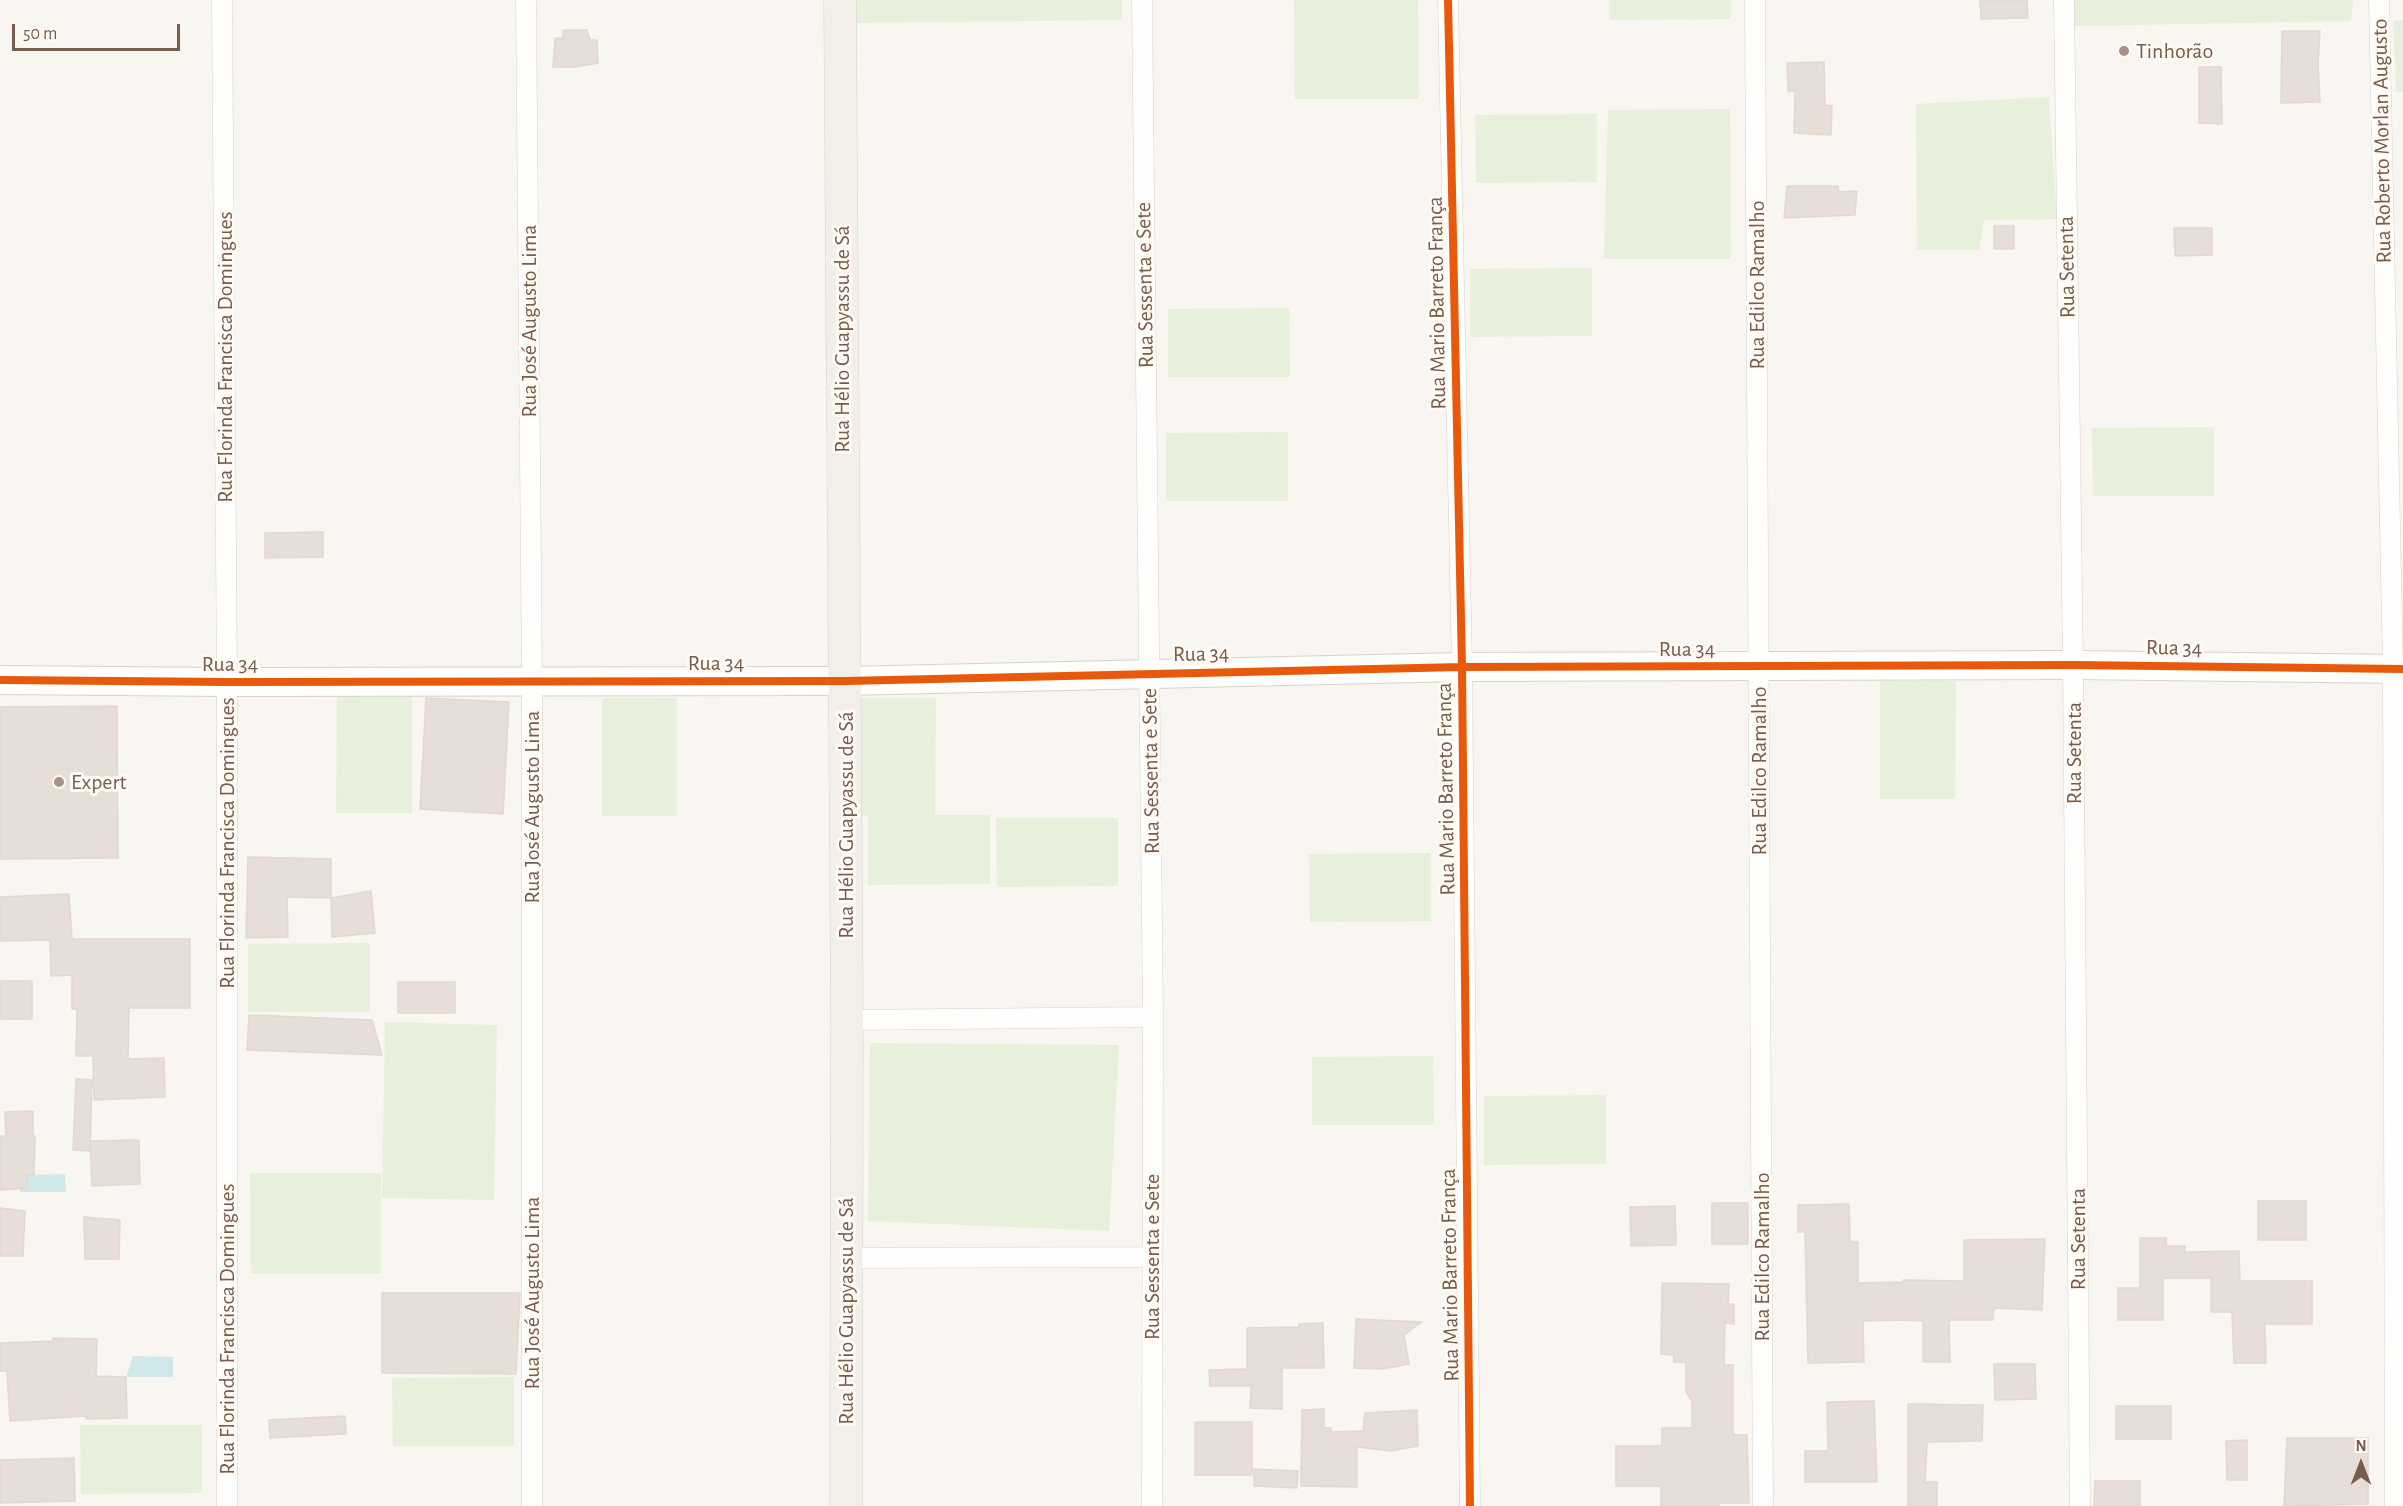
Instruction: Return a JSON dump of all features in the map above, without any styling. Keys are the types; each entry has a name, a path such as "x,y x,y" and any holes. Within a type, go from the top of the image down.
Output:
{"main road":[{"name":"Rua Hélio Guapyassu de Sá","path":"840,0 846,681 846,1506"}],"street":[{"name":"Rua Florinda Francisca Domingues","path":"222,0 227,682 227,1506"},
{"name":"Rua José Augusto Lima","path":"526,0 532,681 532,1506"},
{"name":"Rua Sessenta e Sete","path":"1142,0 1153,1017 1152,1506"},
{"name":"Rua Mario Barreto França","path":"1448,0 1462,667 1470,1506"},
{"name":"Rua Edilco Ramalho","path":"1755,0 1763,1506"},
{"name":"Rua Setenta","path":"2064,0 2073,665 2080,1506"},
{"name":"Rua Roberto Morlan Augusto","path":"2379,0 2398,669 2395,1506"},
{"name":"Rua 34","path":"0,680 846,681 1462,667 2073,665 2398,669"},
{"path":"847,1020 1153,1017"},
{"path":"847,1258 1152,1257"}],"green space":[{"path":"855,0 1122,0 1122,20 855,23"},
{"path":"1294,0 1418,0 1419,99 1295,99"},
{"path":"1609,0 1731,0 1731,19 1609,20"},
{"path":"2074,0 2353,0 2351,21 2074,26"},
{"path":"2403,20 2403,92 2396,92 2393,21"},
{"path":"2049,97 2057,219 1984,220 1979,250 1917,250 1916,104"},
{"path":"1730,109 1731,259 1604,259 1608,110"},
{"path":"1597,114 1597,182 1476,183 1475,115"},
{"path":"1592,268 1592,336 1470,337 1470,269"},
{"path":"1289,308 1290,377 1168,377 1168,309"},
{"path":"2214,427 2214,496 2093,496 2092,428"},
{"path":"1288,432 1288,501 1166,501 1166,433"},
{"path":"1880,681 1956,681 1955,799 1880,799"},
{"path":"337,696 412,696 412,813 336,813"},
{"path":"602,698 677,698 677,816 602,816"},
{"path":"860,698 936,698 935,815 990,815 990,884 868,885 868,816 860,816"},
{"path":"996,818 1118,818 1118,886 997,887"},
{"path":"1431,853 1431,921 1310,922 1309,854"},
{"path":"370,943 370,1012 248,1012 248,944"},
{"path":"385,1022 497,1025 494,1200 382,1198"},
{"path":"870,1043 1119,1045 1109,1231 868,1221"},
{"path":"1433,1056 1434,1125 1312,1125 1312,1057"},
{"path":"1606,1095 1606,1164 1484,1165 1484,1096"},
{"path":"250,1173 381,1173 381,1274 251,1274"},
{"path":"514,1377 514,1446 393,1446 392,1378"},
{"path":"80,1425 202,1425 202,1493 81,1494"}],"water":[{"path":"65,1174 66,1192 20,1192 20,1175"},
{"path":"133,1356 173,1357 173,1377 126,1377"}],"building":[{"path":"1980,0 2027,0 2028,18 1981,19"},
{"path":"563,30 587,30 590,40 597,40 598,63 576,67 553,67 555,38 563,38"},
{"path":"2282,31 2320,31 2318,64 2320,102 2281,103"},
{"path":"1824,62 1825,105 1832,106 1831,135 1794,133 1795,91 1788,91 1787,63"},
{"path":"2199,67 2221,67 2222,124 2199,123"},
{"path":"1787,186 1838,186 1839,192 1857,191 1855,215 1784,218"},
{"path":"1994,226 2014,226 2014,249 1994,249"},
{"path":"2174,228 2212,228 2212,255 2175,256"},
{"path":"323,532 323,557 265,558 265,533"},
{"path":"426,698 509,702 503,814 420,809"},
{"name":"Expert","path":"117,706 118,858 0,859 0,707"},
{"path":"248,857 331,859 331,898 287,897 288,937 246,938"},
{"path":"371,891 375,933 332,937 331,898"},
{"path":"69,894 72,939 190,939 190,1008 129,1008 128,1059 164,1058 165,1097 94,1100 93,1056 76,1056 77,1009 72,1009 72,975 51,976 50,940 0,941 0,897"},
{"path":"0,981 32,981 32,1019 0,1019"},
{"path":"398,982 455,982 455,1013 398,1013"},
{"path":"249,1015 372,1020 382,1055 247,1050"},
{"path":"76,1079 92,1080 90,1151 73,1150"},
{"path":"33,1111 34,1175 27,1175 27,1188 0,1190 0,1136 6,1136 5,1112"},
{"path":"139,1140 140,1184 92,1186 90,1141"},
{"path":"2258,1201 2306,1201 2306,1240 2258,1240"},
{"path":"1712,1203 1748,1203 1748,1244 1712,1244"},
{"path":"1849,1204 1850,1242 1858,1242 1858,1283 1903,1282 1903,1280 1964,1281 1964,1240 2045,1239 2042,1310 1994,1308 1993,1320 1949,1320 1950,1362 1923,1362 1923,1321 1903,1320 1863,1321 1864,1362 1808,1363 1805,1232 1798,1232 1798,1205"},
{"path":"1675,1206 1676,1245 1631,1246 1630,1207"},
{"path":"0,1208 25,1211 23,1256 0,1256"},
{"path":"84,1217 120,1220 119,1259 85,1259"},
{"path":"2140,1238 2166,1238 2166,1246 2185,1246 2185,1252 2239,1251 2240,1281 2312,1281 2312,1324 2265,1324 2266,1363 2234,1363 2232,1312 2211,1312 2211,1278 2163,1278 2163,1320 2118,1320 2118,1288 2140,1288"},
{"path":"1662,1283 1729,1284 1728,1304 1734,1304 1734,1324 1725,1323 1724,1365 1733,1365 1733,1435 1747,1435 1749,1503 1718,1503 1719,1506 1661,1506 1661,1486 1616,1486 1616,1446 1662,1446 1662,1428 1692,1428 1692,1402 1686,1391 1686,1362 1674,1362 1674,1355 1661,1354"},
{"path":"382,1293 520,1293 516,1374 382,1373"},
{"path":"1356,1319 1422,1322 1404,1335 1409,1364 1382,1369 1354,1368"},
{"path":"1323,1323 1324,1368 1282,1368 1282,1409 1250,1408 1251,1386 1210,1386 1209,1370 1247,1369 1247,1328 1299,1327 1299,1324"},
{"path":"53,1338 97,1339 96,1376 126,1377 127,1418 86,1419 86,1416 10,1421 7,1371 0,1371 0,1343 53,1341"},
{"path":"1994,1364 2035,1364 2036,1399 1995,1400"},
{"path":"1874,1401 1877,1482 1805,1482 1805,1451 1828,1451 1827,1402"},
{"path":"1908,1404 1983,1405 1982,1441 1927,1442 1925,1482 1937,1482 1937,1506 1908,1506"},
{"path":"2116,1406 2171,1406 2171,1439 2116,1439"},
{"path":"1324,1409 1324,1428 1331,1428 1331,1432 1363,1431 1365,1413 1417,1410 1418,1446 1391,1451 1357,1447 1357,1487 1301,1486 1302,1410"},
{"path":"345,1416 346,1434 270,1438 269,1420"},
{"path":"1195,1422 1252,1422 1252,1475 1195,1475"},
{"path":"2287,1438 2368,1438 2368,1504 2284,1506"},
{"path":"2247,1440 2247,1480 2227,1480 2226,1441"},
{"path":"74,1458 75,1501 0,1503 0,1460"},
{"path":"1254,1469 1298,1471 1297,1488 1254,1486"},
{"path":"2095,1481 2140,1481 2140,1506 2094,1506"}],"cycle path":[{"path":"1448,0 1462,667 1470,1506"},
{"path":"0,680 846,681 1462,667 2073,665 2403,669"}],"place":[{"name":"Tinhorão","path":"2124,51"},
{"name":"Expert","path":"59,782"}]}
